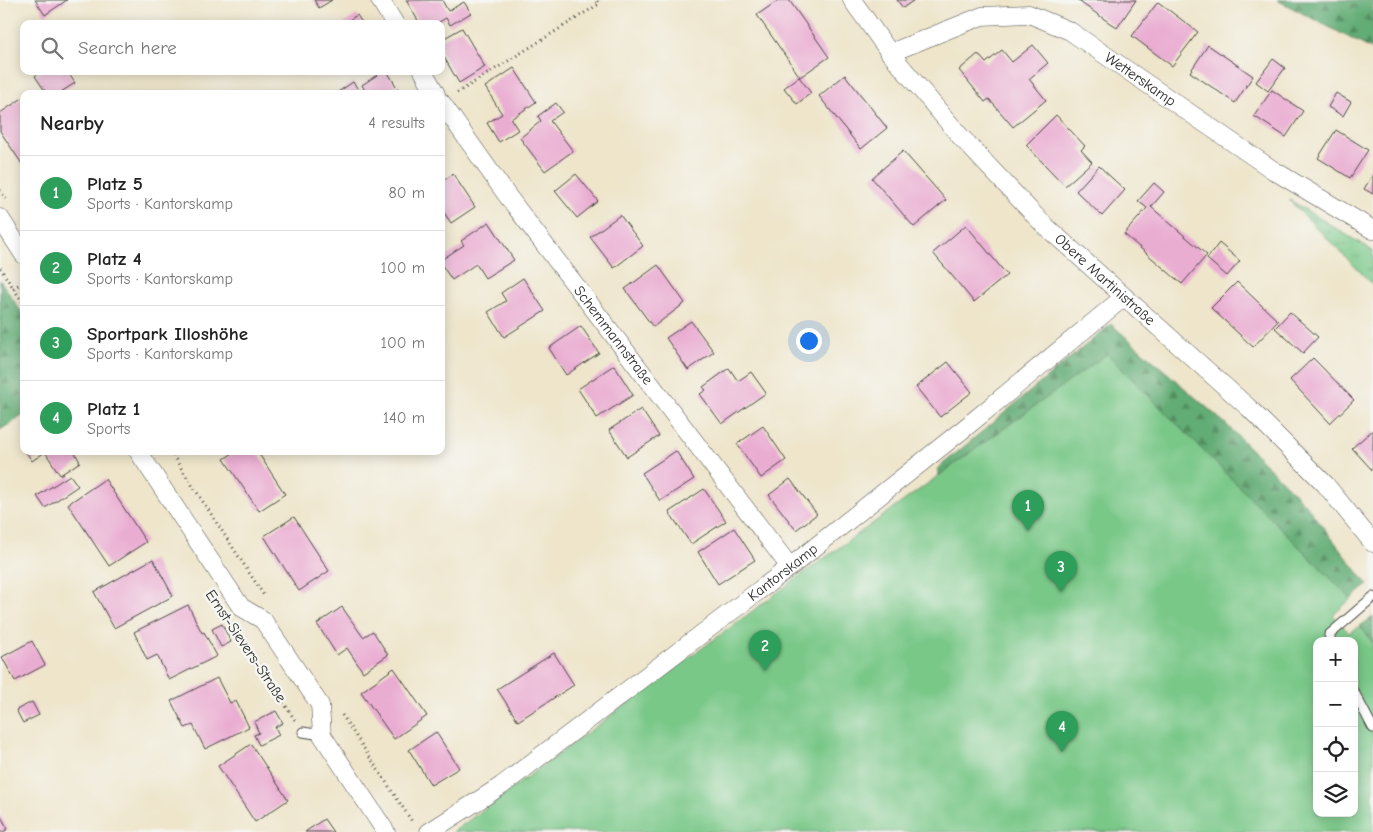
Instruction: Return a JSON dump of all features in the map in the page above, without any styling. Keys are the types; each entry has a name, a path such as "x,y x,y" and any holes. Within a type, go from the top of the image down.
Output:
{"street":[{"path":"380,0 392,20"},
{"name":"Obere Martinistraße","path":"852,0 890,52 960,136 1043,224 1249,408 1325,484 1373,543"},
{"name":"Wetterskamp","path":"890,52 982,16 1029,14 1070,31 1273,170 1373,230"},
{"name":"Schemmannstraße","path":"425,75 434,90"},
{"name":"Schemmannstraße","path":"445,107 506,194 793,572"},
{"path":"0,218 20,249"},
{"name":"Kantorskamp","path":"429,832 501,786 793,572 1124,297"},
{"name":"Ernst-Sievers-Straße","path":"141,455 241,607 263,620 320,705 322,735 386,832"}],"lane":[{"path":"1330,637 1329,635 1373,597"},
{"path":"1358,700 1373,728"},
{"path":"303,732 322,735"}],"path":[{"path":"445,97 599,4 596,0"},
{"path":"0,268 20,298"},
{"path":"13,288 20,284"},
{"name":"Ernst-Sievers-Straße","path":"232,624 303,732"}],"green space":[{"path":"1277,0 1373,0 1373,50"},
{"path":"1288,199 1373,251 1373,285"},
{"path":"0,280 20,310 20,418 0,430"},
{"path":"1111,324 1227,425 1306,505 1368,585 1351,599 1107,354 939,475 937,469"},
{"path":"1107,354 1351,599 1333,615 1349,633 1360,626 1373,643 1373,832 453,832 797,578"},
{"path":"1373,617 1373,643 1360,626"}],"building":[{"path":"35,0 67,0 45,15"},
{"path":"314,0 332,0 319,8"},
{"path":"406,0 442,0 448,11 464,2 471,13 450,25 446,18 443,20 418,20"},
{"path":"779,0 789,0 829,57 800,77 757,15"},
{"path":"897,0 914,0 903,8"},
{"path":"1077,0 1136,0 1117,28"},
{"path":"1158,2 1198,32 1172,66 1132,36"},
{"path":"357,15 360,20 349,20"},
{"path":"462,28 485,67 459,83 445,59 445,38"},
{"path":"1033,45 1048,63 1029,79 1046,100 1013,127 989,99 985,102 959,70 978,54 986,63 1002,50 1012,62"},
{"path":"1208,45 1253,76 1235,103 1190,72"},
{"path":"1273,59 1285,68 1268,91 1256,82"},
{"path":"514,68 536,102 511,119 518,130 499,142 487,123 502,114 485,87"},
{"path":"70,75 75,83 64,90 44,90 35,76"},
{"path":"377,75 389,75 399,90 365,90 362,85"},
{"path":"845,75 887,128 861,149 819,96"},
{"path":"799,77 811,93 797,104 784,88"},
{"path":"353,82 359,90 341,90"},
{"path":"1272,90 1303,111 1286,137 1254,116"},
{"path":"1336,93 1351,102 1343,116 1328,107"},
{"path":"20,100 20,161 0,131 0,113"},
{"path":"556,103 563,112 550,121 573,151 545,171 520,138 541,121 538,116"},
{"path":"1056,115 1085,146 1081,150 1092,162 1065,186 1026,145"},
{"path":"1336,130 1368,150 1350,178 1318,158"},
{"path":"903,151 946,200 914,227 872,178"},
{"path":"1099,166 1125,190 1102,216 1076,191"},
{"path":"453,174 475,207 451,223 445,214 445,179"},
{"path":"576,174 598,201 577,218 555,191"},
{"path":"1373,174 1373,194 1364,189"},
{"path":"1154,183 1164,192 1151,207 1207,255 1182,284 1124,234 1147,208 1138,201"},
{"path":"620,215 643,246 614,268 590,237"},
{"path":"489,222 514,260 485,278 476,264 452,280 445,270 445,257 464,245 461,241"},
{"path":"966,225 1007,275 974,302 933,253"},
{"path":"1219,243 1240,261 1227,276 1207,259"},
{"path":"658,265 685,303 653,327 625,289"},
{"path":"523,278 545,311 504,337 488,312 506,301 501,293"},
{"path":"1237,282 1278,321 1253,347 1211,308"},
{"path":"1290,312 1318,337 1303,353 1275,328"},
{"path":"691,321 714,352 688,370 666,338"},
{"path":"581,326 599,353 566,375 549,348"},
{"path":"1313,358 1354,400 1330,423 1290,380"},
{"path":"948,362 972,392 940,417 916,387"},
{"path":"614,365 633,395 597,418 578,389"},
{"path":"729,368 738,381 751,372 766,393 722,424 700,394 706,390 703,387"},
{"path":"641,409 659,436 627,457 609,430"},
{"path":"763,426 786,460 761,478 737,444"},
{"path":"1373,430 1373,471 1352,448"},
{"path":"676,451 694,479 660,501 642,473"},
{"path":"28,455 41,455 32,461"},
{"path":"47,455 76,455 80,462 60,475"},
{"path":"230,455 260,455 285,494 259,511 224,459"},
{"path":"70,475 78,486 45,508 37,496"},
{"path":"105,479 146,542 109,566 68,504"},
{"path":"790,479 817,514 796,530 769,495"},
{"path":"704,489 726,521 691,544 669,512"},
{"path":"294,517 329,571 299,591 264,536"},
{"path":"734,528 755,560 718,584 698,552"},
{"path":"153,559 173,596 114,628 94,592"},
{"path":"188,605 202,633 204,632 217,656 169,680 157,655 147,660 134,632"},
{"path":"342,607 363,637 373,631 388,655 363,672 347,648 337,655 317,624"},
{"path":"222,624 231,642 221,647 212,629"},
{"path":"32,641 45,665 15,681 2,657"},
{"path":"554,653 574,685 518,721 497,689"},
{"path":"394,668 427,716 394,739 361,692"},
{"path":"217,678 230,703 236,701 249,727 205,749 193,725 185,728 171,701"},
{"path":"32,702 39,715 23,723 16,710"},
{"path":"276,711 283,723 275,727 279,735 259,745 254,735 259,733 254,722"},
{"path":"436,732 459,768 431,785 409,750"},
{"path":"251,744 288,800 255,822 218,766"},
{"path":"0,815 8,829 3,832 0,832"},
{"path":"324,819 333,832 305,832"}],"place":[{"name":"Platz 5","path":"1028,531"},
{"name":"Sportpark Illoshöhe","path":"1061,592"},
{"name":"Platz 4","path":"765,671"},
{"name":"Platz 1","path":"1062,752"}]}
